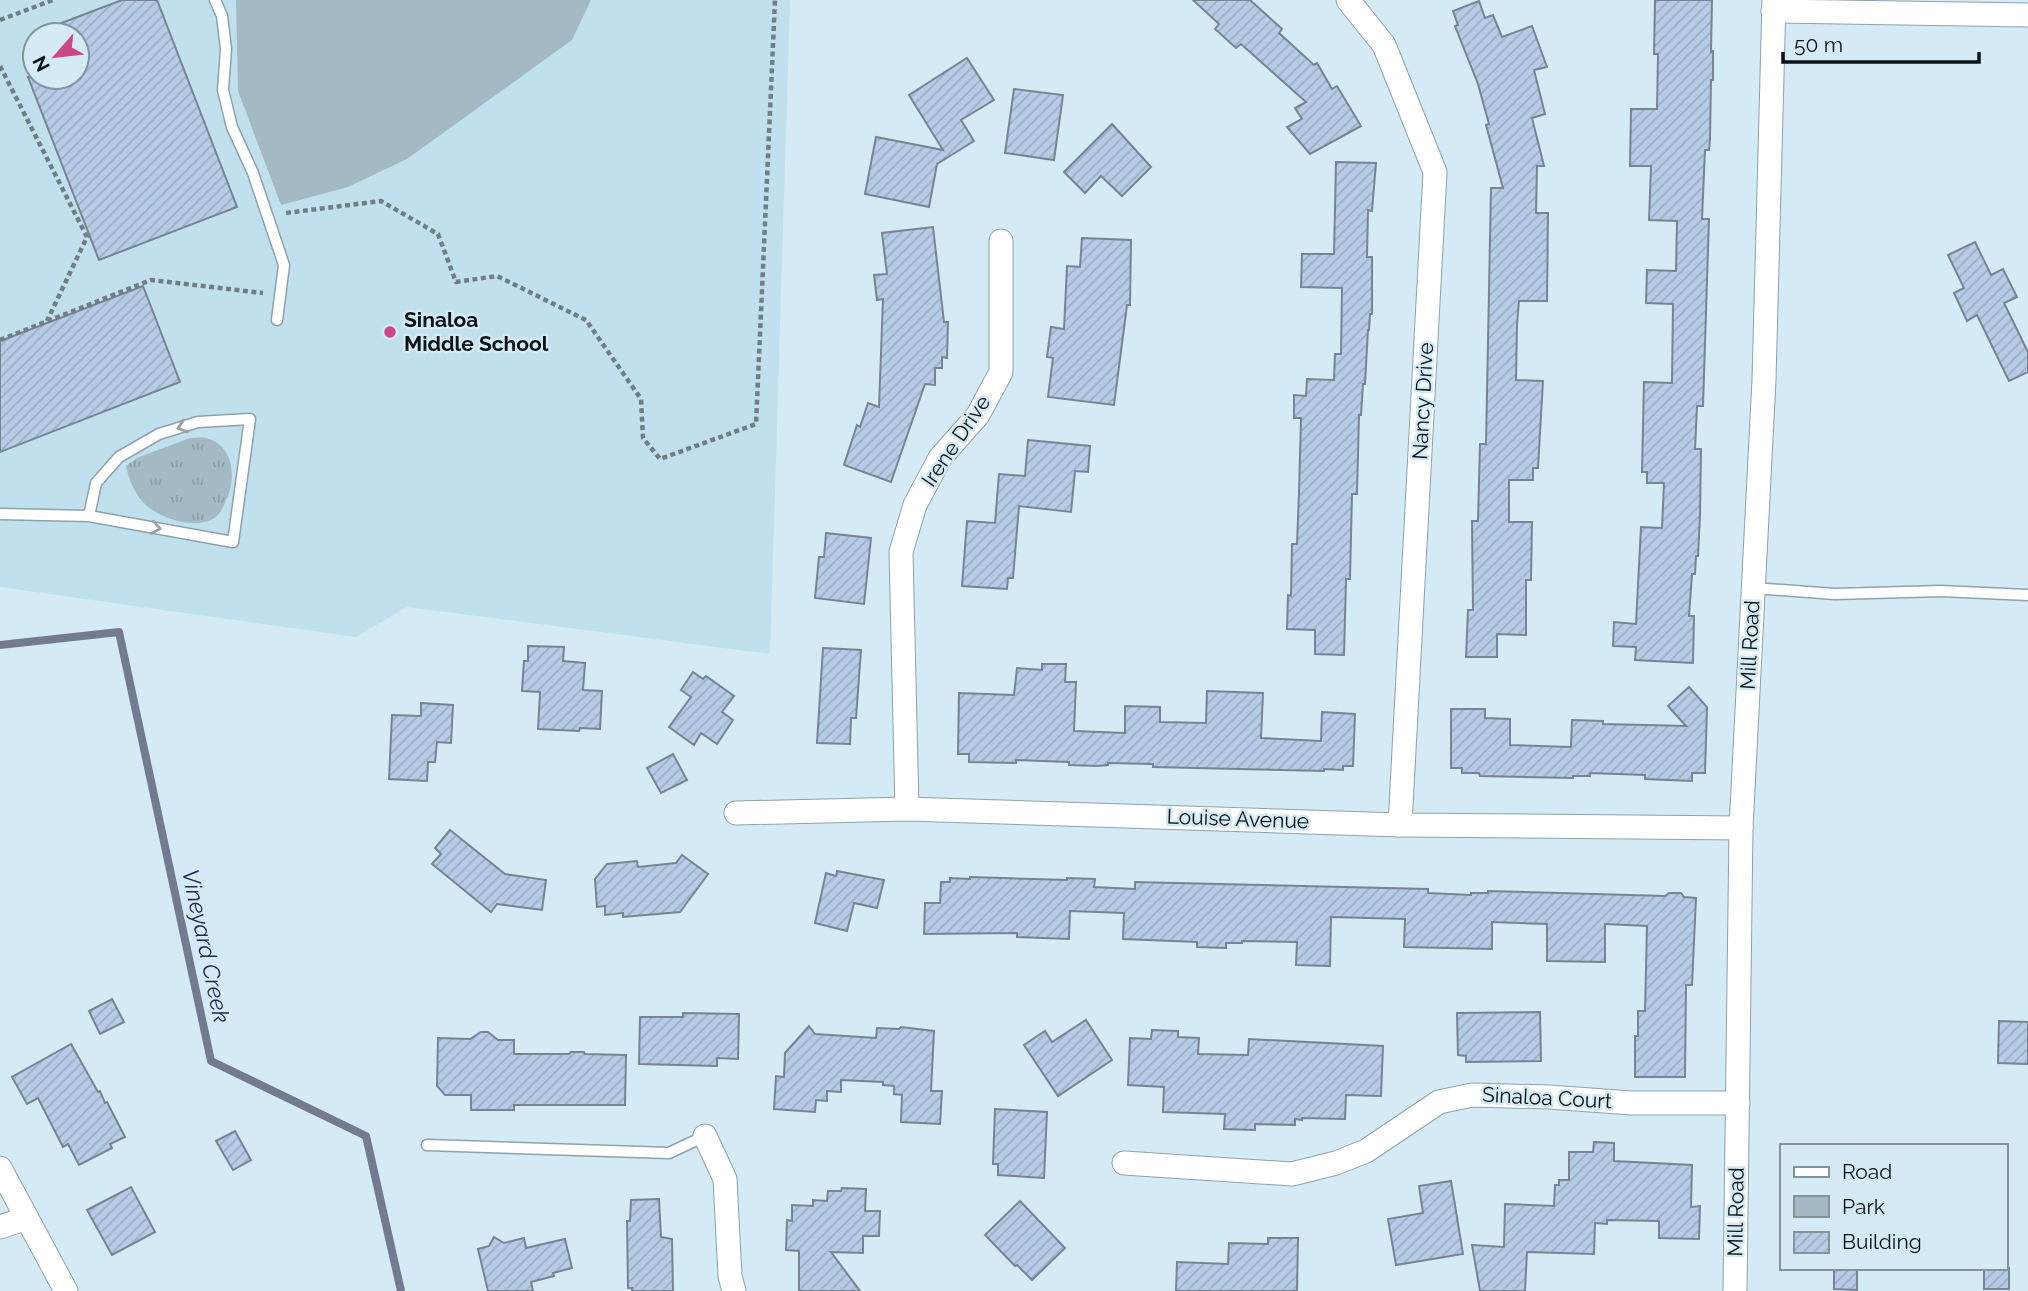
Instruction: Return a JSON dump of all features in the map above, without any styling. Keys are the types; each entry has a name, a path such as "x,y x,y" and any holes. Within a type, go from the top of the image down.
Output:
{"street":[{"name":"Nancy Drive","path":"1349,0 1384,45 1435,172 1400,825"},
{"path":"1773,5 2028,15"},
{"name":"Mill Road","path":"1735,1291 1741,828 1764,380 1773,5"},
{"name":"Irene Drive","path":"907,809 901,552 915,505 940,458 978,415 1001,372 1001,241"},
{"name":"Louise Avenue","path":"736,813 907,809 1400,825 1741,828"},
{"name":"Sinaloa Court","path":"1124,1163 1292,1174 1336,1163 1366,1151 1439,1102 1472,1095 1632,1103 1738,1103"},
{"path":"705,1136 725,1179 730,1276 734,1291"},
{"path":"0,1168 66,1291"},
{"path":"0,1227 27,1218"}],"lane":[{"path":"215,0 222,16 226,50 223,90 232,127 253,173 284,265 277,320"},
{"path":"0,514 89,516 233,542 250,419 198,422 159,435 119,457 96,482 89,516"},
{"path":"1753,588 1835,594 1941,592 2028,595"},
{"path":"427,1145 668,1153 705,1136"}],"path":[{"path":"0,20 53,0"},
{"path":"268,216 381,201 438,234 456,282 497,276 586,320 641,399 643,438 660,459 756,424 775,0"},
{"path":"0,66 87,237 47,321"},
{"path":"0,340 151,280 280,295"}],"shaded area":[{"name":"Sinaloa Middle School","path":"0,0 790,0 770,654 407,607 356,637 0,587"}],"green space":[{"path":"236,0 591,0 572,40 407,159 348,187 281,205 238,91"},
{"path":"190,438 204,438 222,447 232,470 228,496 220,512 209,521 199,523 178,521 148,507 134,489 126,466 137,458"}],"building":[{"path":"122,0 157,0 237,207 99,260 33,91 91,91 91,21 67,21"},
{"path":"1193,0 1250,0 1282,29 1279,33 1314,65 1317,63 1332,89 1337,86 1361,126 1310,154 1287,127 1302,119 1295,108 1306,102 1241,44 1236,48 1215,29 1219,24"},
{"path":"1655,0 1712,0 1713,80 1709,150 1705,150 1702,219 1709,219 1703,406 1697,406 1695,449 1701,449 1700,515 1698,556 1695,574 1692,574 1689,616 1694,616 1693,663 1635,660 1636,647 1613,646 1614,622 1636,624 1641,527 1662,528 1664,483 1647,483 1647,472 1642,472 1644,382 1672,383 1673,304 1646,303 1647,270 1676,271 1677,221 1649,220 1651,166 1630,166 1631,109 1657,109"},
{"path":"1479,1 1485,18 1493,15 1502,37 1532,26 1547,67 1534,70 1545,114 1532,118 1544,166 1537,166 1536,213 1548,213 1547,301 1519,301 1517,325 1516,380 1543,381 1538,468 1533,468 1533,480 1509,480 1509,522 1532,522 1531,580 1526,580 1526,635 1497,634 1497,657 1466,657 1468,610 1473,610 1472,521 1478,521 1480,444 1486,444 1491,188 1503,188 1478,84 1455,26 1458,25 1453,11"},
{"path":"967,58 994,100 961,120 974,141 937,164 929,207 865,194 876,137 943,150 909,95"},
{"path":"1014,89 1063,95 1054,160 1005,153"},
{"path":"1112,124 1151,167 1122,196 1101,176 1085,193 1064,172"},
{"path":"1336,162 1376,163 1372,211 1368,210 1367,257 1372,257 1372,314 1359,415 1357,494 1352,494 1350,579 1346,579 1344,655 1315,654 1315,630 1287,629 1292,544 1297,544 1299,493 1301,418 1294,418 1294,395 1306,396 1307,379 1334,380 1335,354 1341,354 1342,288 1301,287 1302,254 1334,254"},
{"path":"933,227 944,322 948,322 947,358 942,357 942,368 935,368 935,385 925,384 891,482 844,465 857,425 860,427 868,403 879,407 883,299 877,300 874,275 887,274 882,233"},
{"path":"1082,238 1131,240 1130,305 1127,305 1114,405 1048,397 1053,358 1047,357 1051,327 1064,329 1067,266 1080,267"},
{"path":"1975,242 1991,275 2003,269 2017,297 2004,303 2028,352 2028,372 2009,381 1977,315 1967,321 1954,293 1964,288 1948,255"},
{"path":"143,286 180,382 0,452 0,341"},
{"path":"1028,440 1090,446 1088,472 1075,471 1071,512 1019,506 1013,578 1008,578 1007,589 962,586 967,521 995,523 999,474 1025,476"},
{"path":"826,533 871,538 864,604 815,598 819,557 824,557"},
{"path":"528,646 564,647 563,661 585,663 583,690 602,691 600,729 538,729 540,692 522,691"},
{"path":"823,648 861,650 856,718 851,718 850,744 817,743"},
{"path":"1042,664 1066,664 1065,682 1076,682 1074,731 1125,733 1125,706 1160,707 1160,722 1206,723 1207,691 1263,693 1261,738 1321,741 1322,712 1355,714 1353,766 1343,766 1343,770 1324,771 1153,767 1153,764 1108,763 1097,766 1016,760 1016,763 969,762 969,754 958,754 959,693 1014,695 1017,668 1042,670"},
{"path":"693,672 703,679 706,676 734,696 722,712 733,720 717,744 701,733 694,745 669,727 691,697 681,690"},
{"path":"1689,687 1707,707 1705,773 1692,773 1692,781 1645,779 1645,775 1590,773 1590,776 1573,778 1480,776 1479,773 1462,773 1462,768 1451,768 1451,709 1485,709 1485,718 1510,719 1510,745 1571,747 1572,720 1603,721 1603,724 1686,726 1668,706"},
{"path":"421,703 453,705 451,743 437,742 435,762 428,762 427,781 389,779 392,715 421,716"},
{"path":"673,754 687,780 661,793 647,768"},
{"path":"450,830 505,874 546,880 542,910 497,904 491,912 432,864 441,854 435,848"},
{"path":"682,855 708,874 680,912 623,917 623,913 605,915 605,906 597,907 595,879 607,864 637,861 638,867 676,863"},
{"path":"837,871 884,880 877,908 854,903 847,931 815,923 826,873 836,876"},
{"path":"950,878 1095,879 1094,887 1135,889 1135,882 1428,889 1428,893 1471,895 1488,891 1665,896 1669,893 1681,893 1684,897 1696,898 1692,985 1686,985 1685,1077 1635,1077 1638,1011 1645,1011 1647,926 1605,924 1605,962 1547,961 1547,924 1492,922 1492,949 1404,947 1405,919 1331,917 1330,966 1296,965 1297,942 1242,941 1226,943 1226,948 1197,947 1197,942 1123,939 1124,913 1070,911 1069,939 1017,937 1017,933 924,934 925,903 940,903 941,882 950,882"},
{"path":"112,999 124,1022 100,1034 89,1011"},
{"path":"1540,1012 1541,1061 1466,1062 1466,1056 1458,1055 1457,1013"},
{"path":"683,1013 739,1014 738,1059 717,1058 717,1066 639,1064 640,1017 683,1017"},
{"path":"1086,1020 1112,1060 1058,1096 1024,1045 1045,1031 1052,1042"},
{"path":"1999,1021 2028,1022 2028,1064 1998,1063"},
{"path":"809,1026 815,1034 876,1038 877,1028 901,1027 934,1031 931,1091 942,1091 940,1124 901,1122 902,1095 894,1094 894,1086 883,1085 883,1082 841,1080 841,1092 827,1091 827,1101 816,1100 815,1112 774,1109 776,1076 784,1077 785,1053"},
{"path":"1152,1030 1178,1031 1178,1037 1199,1038 1198,1054 1248,1055 1249,1039 1383,1046 1381,1096 1346,1095 1345,1119 1302,1118 1295,1119 1295,1125 1255,1124 1255,1130 1224,1129 1225,1114 1163,1112 1164,1087 1128,1085 1130,1038 1151,1039"},
{"path":"481,1032 488,1032 498,1040 514,1040 514,1054 584,1052 626,1055 625,1105 514,1105 514,1110 471,1110 471,1095 445,1095 437,1086 438,1038 470,1039"},
{"path":"71,1044 125,1137 110,1144 112,1148 79,1165 68,1144 63,1147 38,1098 27,1104 12,1077"},
{"path":"995,1109 1047,1112 1044,1178 998,1175 998,1164 993,1164"},
{"path":"235,1131 251,1160 233,1170 216,1141"},
{"path":"1594,1142 1614,1143 1614,1161 1692,1165 1691,1207 1700,1206 1699,1239 1659,1238 1659,1221 1607,1220 1607,1224 1595,1223 1594,1254 1527,1252 1525,1291 1480,1291 1472,1245 1504,1247 1505,1204 1554,1206 1555,1185 1559,1185 1559,1180 1569,1180 1569,1152 1593,1152"},
{"path":"1451,1181 1463,1254 1396,1265 1388,1219 1423,1213 1419,1186"},
{"path":"131,1187 155,1232 112,1255 87,1210"},
{"path":"842,1188 866,1189 865,1211 880,1211 879,1236 863,1236 863,1253 831,1252 860,1291 799,1291 799,1251 786,1250 787,1220 792,1221 792,1205 813,1206 813,1200 827,1201 828,1191 841,1191"},
{"path":"659,1199 661,1237 672,1239 673,1291 632,1291 632,1288 628,1288 627,1221 630,1221 631,1200"},
{"path":"1020,1201 1065,1248 1032,1280 985,1235"},
{"path":"494,1237 504,1243 524,1238 526,1248 565,1239 572,1268 531,1282 533,1291 488,1291 478,1249 489,1246"},
{"path":"1268,1238 1298,1238 1297,1291 1176,1291 1177,1262 1228,1264 1229,1243 1268,1244"},
{"path":"2009,1268 2009,1289 1984,1289 1984,1270"},
{"path":"1834,1270 1857,1270 1857,1290 1834,1289"}],"waterway":[{"name":"Vineyard Creek","path":"0,645 119,632 211,1061 366,1136 401,1291"}],"place":[{"name":"Sinaloa Middle School","path":"390,332"}]}
